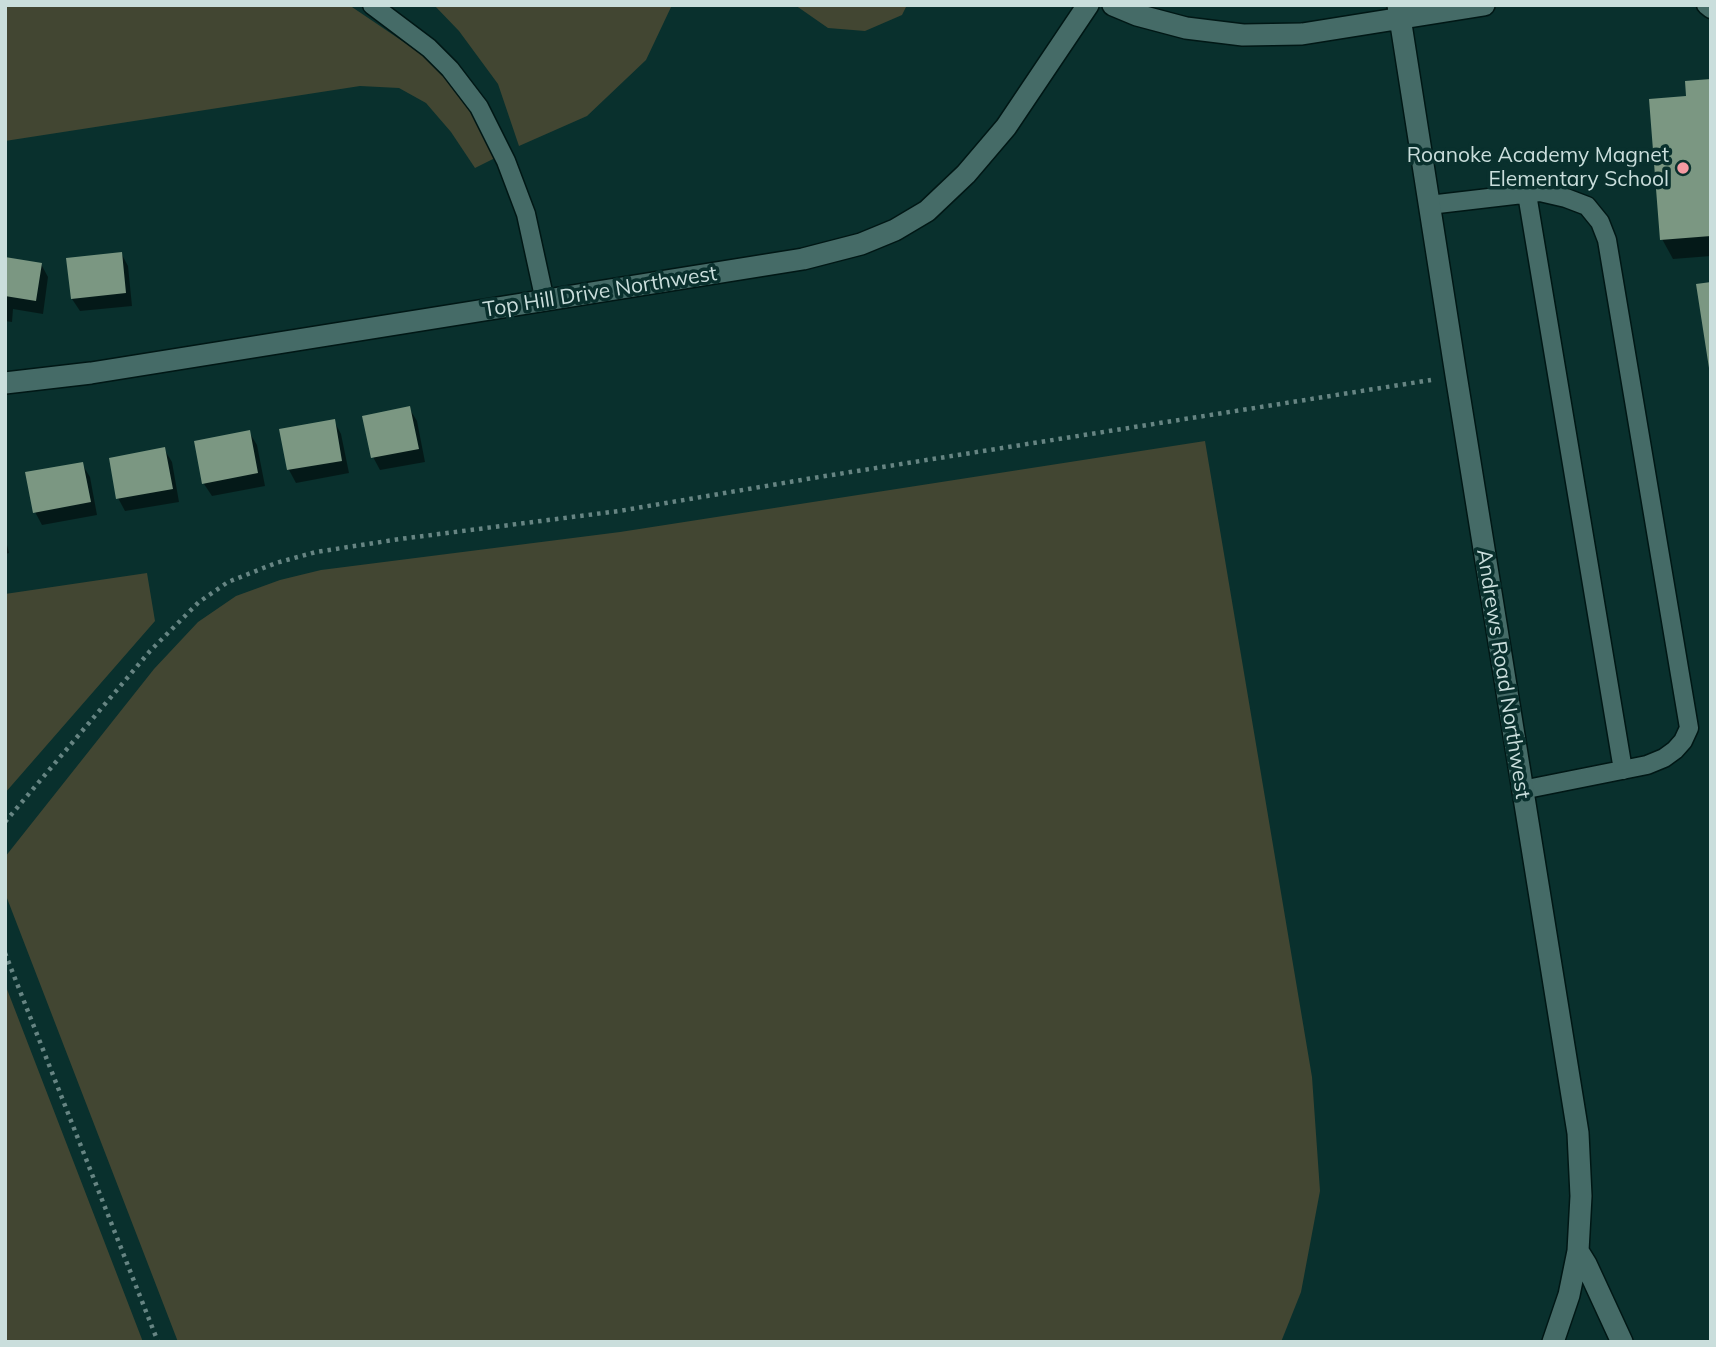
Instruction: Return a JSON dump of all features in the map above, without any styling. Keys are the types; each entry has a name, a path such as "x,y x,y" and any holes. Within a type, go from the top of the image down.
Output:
{"street":[{"name":"Top Hill Drive Northwest","path":"5,383 91,373 545,301 803,259 861,244 895,230 927,211 967,174 1006,127 1087,5"},
{"path":"1113,5 1137,15 1186,28 1243,35 1302,34 1399,12 1485,5"},
{"name":"Andrews Road Northwest","path":"1399,12 1578,1133 1581,1196 1578,1251 1569,1295 1553,1342"},
{"path":"1578,1251 1622,1342"}],"lane":[{"path":"372,5 429,48 450,69 479,107 506,161 526,214 545,301"},
{"path":"1706,5 1711,9"},
{"path":"1429,205 1540,192 1587,206 1600,222 1607,240 1689,728 1683,741 1664,758 1647,765 1522,790"},
{"path":"1527,194 1623,771"}],"path":[{"path":"5,822 150,651 199,603 228,582 276,562 328,550 619,511 1455,376"},
{"path":"5,953 158,1342"}],"green space":[{"path":"5,5 349,5 420,53 442,73 471,113 495,158 475,168 451,132 426,103 399,88 360,86 5,141"},
{"path":"434,5 672,5 646,60 587,116 519,146 498,84 459,31"},
{"path":"795,5 907,5 902,15 865,31 828,28"},
{"path":"1205,441 1312,1077 1320,1191 1301,1292 1281,1342 178,1342 5,893 5,857 154,669 198,622 236,596 280,580 321,570 620,532"},
{"path":"147,573 155,621 5,793 5,594"},
{"path":"5,984 143,1342 5,1342"}],"building":[{"name":"Roanoke Academy Magnet Elementary School","path":"1711,79 1711,236 1660,240 1649,99 1686,96 1685,81"},
{"path":"122,252 126,293 71,299 66,258"},
{"path":"5,257 42,263 36,301 5,296"},
{"path":"1711,282 1711,368 1709,368 1696,284"},
{"path":"410,406 419,449 371,458 362,416"},
{"path":"335,419 342,461 287,470 279,429"},
{"path":"250,430 258,473 202,484 194,441"},
{"path":"165,447 173,489 116,499 109,458"},
{"path":"83,462 91,502 33,513 25,472"}],"place":[{"name":"Roanoke Academy Magnet Elementary School","path":"1683,168"}]}
